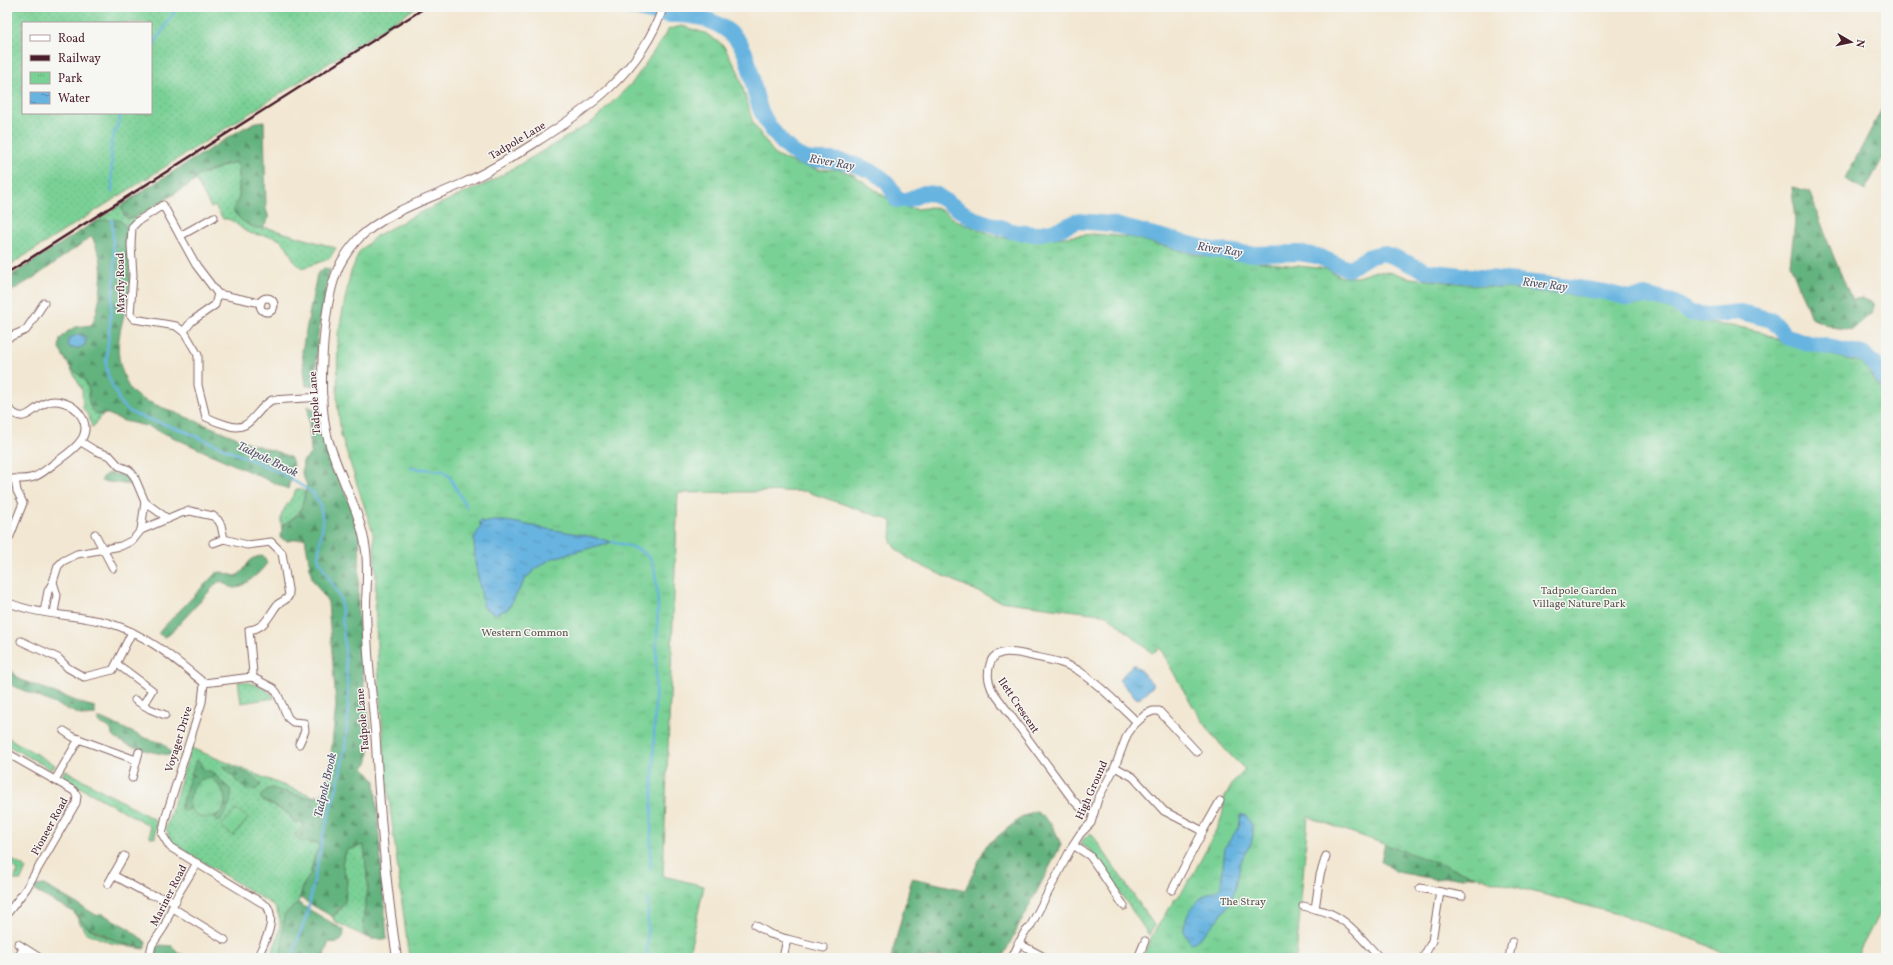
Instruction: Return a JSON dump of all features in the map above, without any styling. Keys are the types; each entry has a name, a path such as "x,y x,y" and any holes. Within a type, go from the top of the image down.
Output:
{"street":[{"name":"Tadpole Lane","path":"397,958 385,865 378,791 366,627 366,552 359,521 328,439 323,397 323,343 330,292 339,265 351,247 370,229 384,220 479,175 571,119 596,100 619,79 636,58 653,32 663,7"},
{"name":"Mayfly Road","path":"180,236 163,205 138,221 132,227 131,245 133,275 130,314 134,319 176,326 184,331"},
{"path":"214,216 180,236 196,265 218,294 261,303"},
{"path":"218,294 215,305 192,321 184,331 198,355 198,385 206,417 233,428 242,428 272,400 323,397"},
{"path":"7,338 26,330 44,303"},
{"path":"7,407 15,414 24,416 30,415 46,402 70,405 79,412 83,419 84,431 81,442 38,475 28,478 7,479"},
{"path":"81,442 96,451 110,456 120,466 129,470 134,476 145,502 142,530"},
{"path":"7,540 22,505 22,498 16,490 15,479"},
{"path":"145,502 168,519"},
{"path":"44,612 48,591 53,582 57,568 63,561 82,552 126,544 133,540 142,530 190,511 213,516 220,522 224,539"},
{"path":"95,534 113,568"},
{"path":"213,543 224,539 248,545 271,542 280,550 283,558 289,592 288,598 277,606 270,617 261,626 249,630 254,669 252,677"},
{"path":"53,582 57,595 54,613"},
{"path":"7,602 22,608 108,623 132,632 158,646 204,683 252,677 273,688 277,693 288,718 293,722 304,723 305,731 299,744"},
{"path":"21,641 58,658 68,668 84,677 113,670 132,632"},
{"name":"Ilett Crescent","path":"1094,812 1080,807 1073,800 992,690 988,680 988,673 992,659 997,654 1008,652 1066,665 1078,670 1136,722"},
{"path":"117,664 152,690 143,705"},
{"name":"Voyager Drive","path":"204,683 202,702 162,831 164,840 170,847 264,903 268,908 271,916 270,927 257,958"},
{"path":"135,700 165,715"},
{"name":"High Ground","path":"1012,958 1018,943 1030,927 1073,844 1091,823 1100,795 1114,767 1124,739 1136,722 1150,712 1159,712 1197,752"},
{"path":"64,731 136,760"},
{"path":"55,780 79,738"},
{"path":"132,778 139,752"},
{"name":"Pioneer Road","path":"7,755 74,791 77,796 77,801 26,889 7,914"},
{"path":"1114,767 1133,777 1164,811 1203,831"},
{"path":"1172,890 1220,801"},
{"path":"1073,844 1090,856 1124,906"},
{"path":"108,884 124,856"},
{"path":"1315,909 1319,880 1326,856"},
{"name":"Mariner Road","path":"149,958 152,945 164,927 197,863"},
{"path":"113,875 148,894 174,905 225,940"},
{"path":"1420,888 1462,896"},
{"path":"1423,958 1430,948 1440,892"},
{"path":"1303,906 1337,916 1356,932 1380,958"},
{"path":"755,925 770,934 824,948"},
{"path":"783,958 787,939"},
{"path":"1138,958 1145,941"},
{"path":"1509,958 1512,942"},
{"path":"1018,943 1046,958"},
{"path":"17,958 21,946 40,958"}],"green space":[{"path":"7,7 417,7 7,267"},
{"name":"Tadpole Garden Village Nature Park","path":"682,26 705,33 723,45 738,71 753,123 776,156 803,166 820,170 838,169 854,175 900,207 917,209 933,207 943,211 957,221 999,237 1035,240 1093,234 1130,237 1201,256 1327,269 1342,277 1357,277 1376,271 1394,273 1410,278 1653,304 1670,309 1694,321 1739,327 1762,332 1787,344 1862,363 1886,395 1886,900 1856,958 1732,958 1698,941 1621,915 1474,876 1308,817 1296,958 1142,958 1154,932 1174,900 1185,888 1199,863 1221,819 1223,801 1234,781 1245,769 1231,756 1207,727 1187,697 1160,648 1152,653 1107,615 999,601 909,559 896,549 891,541 892,521 805,491 678,493 663,876 704,886 688,958 409,958 386,775 378,668 375,604 376,574 373,533 341,435 337,400 338,334 350,275 359,252 376,236 417,214 490,182 592,122 633,82 669,29"},
{"path":"1886,101 1886,152 1865,190 1845,179"},
{"path":"264,121 266,209 269,218 263,228 246,224 233,211 239,197 239,167 235,162 194,177 195,181 137,217 127,219 123,214 122,207 147,188 242,129 256,122"},
{"path":"235,162 239,167 239,197 233,211 256,228 268,228 336,248 329,259 303,268 296,263 287,247 280,240 272,237 251,234 232,221 223,219 215,206 211,208 194,177"},
{"path":"1792,187 1809,191 1852,300 1862,298 1873,303 1873,312 1852,330 1832,327 1811,318 1790,264 1795,221"},
{"path":"147,188 122,207 127,219 137,217 129,226 127,236 125,225 93,223"},
{"path":"104,220 119,220 125,225 126,228 130,286 120,331 118,353 120,364 126,380 133,393 144,400 291,458 294,466 288,489 150,427 124,421 108,414 97,414 92,410 89,403 89,390 85,380 70,367 59,349 60,339 67,332 75,327 92,325 97,312 100,295 101,263 100,256 92,236 38,275 7,294 7,278 93,223"},
{"path":"324,268 330,269 318,334 315,385 306,386 302,351 317,274"},
{"path":"70,367 85,380 89,390 89,403 97,414 103,414 92,428 89,417 83,408 82,390"},
{"path":"308,406 317,411 327,451 351,506 360,535 358,611 364,685 371,732 368,761 364,768 375,781 387,939 372,939 364,936 363,920 368,887 364,845 347,850 342,863 347,881 345,902 333,917 300,898 304,884 311,873 314,857 320,846 318,843 299,840 295,834 304,825 303,822 294,822 288,813 262,800 260,797 266,790 271,788 306,798 321,795 329,774 336,705 328,602 312,579 305,538 287,541 280,538 283,525 299,514 307,485 302,474 303,461 311,453"},
{"path":"108,473 127,476 132,485 101,481"},
{"path":"296,489 301,489 305,492 301,509 293,518 283,525 282,529 281,517"},
{"path":"263,556 267,562 249,581 235,588 230,587 223,582 218,582 169,635 164,637 159,634 159,632 216,573 222,572 235,576 243,571 249,561"},
{"path":"7,665 19,679 95,707 95,715 83,716 13,686 7,682"},
{"path":"238,681 258,686 275,698 241,703"},
{"path":"98,719 103,719 145,738 163,743 172,753 171,755 157,753 123,743 112,735 111,730 108,727 99,723"},
{"path":"7,737 55,765 52,770 7,745"},
{"path":"191,748 297,791 313,796 306,798 271,788 262,800 288,813 296,822 302,821 308,843 318,843 320,846 314,857 311,873 304,884 297,906 283,932 281,958 270,958 278,937 280,925 277,912 273,905 177,846 170,840 166,828"},
{"path":"196,760 199,761 204,770 215,773 231,790 231,799 228,807 219,821 214,818 223,810 226,803 219,784 190,800 189,809 183,811 180,808"},
{"path":"223,766 244,772 255,778 261,785 257,789 253,790 249,790 241,786"},
{"path":"65,770 156,821 155,838 150,837 150,828 147,824 61,777"},
{"path":"210,778 222,789 225,805 223,810 216,816 203,818 199,817 192,811 190,807 190,800 193,788 198,782 203,779"},
{"path":"237,809 248,819 233,836 221,826"},
{"path":"1034,811 1048,820 1057,834 1061,845 1002,958 891,958 912,878 965,890 986,846 1019,819"},
{"path":"1091,833 1154,925 1149,935 1091,851 1081,844 1083,839"},
{"path":"1385,843 1474,876 1434,879 1397,872 1381,861"},
{"path":"364,844 368,887 363,920 364,936 334,921 333,917 341,909 347,881 342,863 347,850"},
{"path":"7,857 26,868 21,880 14,880 18,870 7,863"},
{"path":"44,885 98,916 101,913 128,928 146,942 145,948 135,947 116,941 86,926 74,912 36,892 34,889 36,886"},
{"path":"298,903 344,930 341,941 336,943 329,942 324,955 326,958 281,958 284,915"},
{"path":"74,912 84,925 91,930 122,943 145,948 144,949 111,943 85,932"},
{"path":"160,945 172,946 188,958 158,958 156,955 157,947"}],"water":[{"path":"78,334 86,337 85,345 78,348 70,348 68,345 68,339"},
{"path":"481,520 483,523 490,521 513,522 612,542 553,558 538,567 526,578 508,609 495,614 484,608 475,562 474,538 481,526 479,522"},
{"path":"1132,665 1135,665 1153,684 1153,686 1137,699 1119,680"},
{"path":"1241,815 1245,815 1250,822 1253,829 1253,835 1251,843 1242,859 1232,899 1207,931 1191,943 1184,933 1185,921 1190,910 1202,897 1221,886 1225,847 1239,827"}],"waterway":[{"name":"Tadpole Brook","path":"152,47 177,7"},
{"name":"River Ray","path":"627,7 660,14 696,17 708,20 723,28 734,36 741,46 750,67 759,106 773,132 783,143 803,158 845,162 862,167 877,174 888,184 897,200 908,200 924,193 935,194 972,218 1015,232 1036,234 1060,229 1078,221 1111,224 1213,250 1249,254 1299,253 1317,256 1348,269 1368,257 1382,253 1426,271 1570,287 1605,292 1629,298 1648,296 1673,302 1690,313 1708,315 1741,312 1772,320 1787,337 1863,354 1873,363 1886,381"},
{"name":"Tadpole Brook","path":"112,192 111,142 122,114"},
{"name":"Tadpole Brook","path":"112,220 115,274 106,362 108,376 121,404 129,411 137,415 184,431 279,472 312,492 320,504 323,522 318,558 341,600 348,694 348,717 345,747 338,783 323,835 307,915 295,947 296,958"},
{"path":"411,468 443,471 449,476 467,508"},
{"path":"612,542 627,546 646,554 654,568 656,578 658,604 650,870"},
{"path":"647,958 648,899"}],"railway":[{"path":"7,273 426,7"}],"park label":[{"name":"Western Common","path":"525,632"},
{"name":"The Stray","path":"1243,901"}]}
